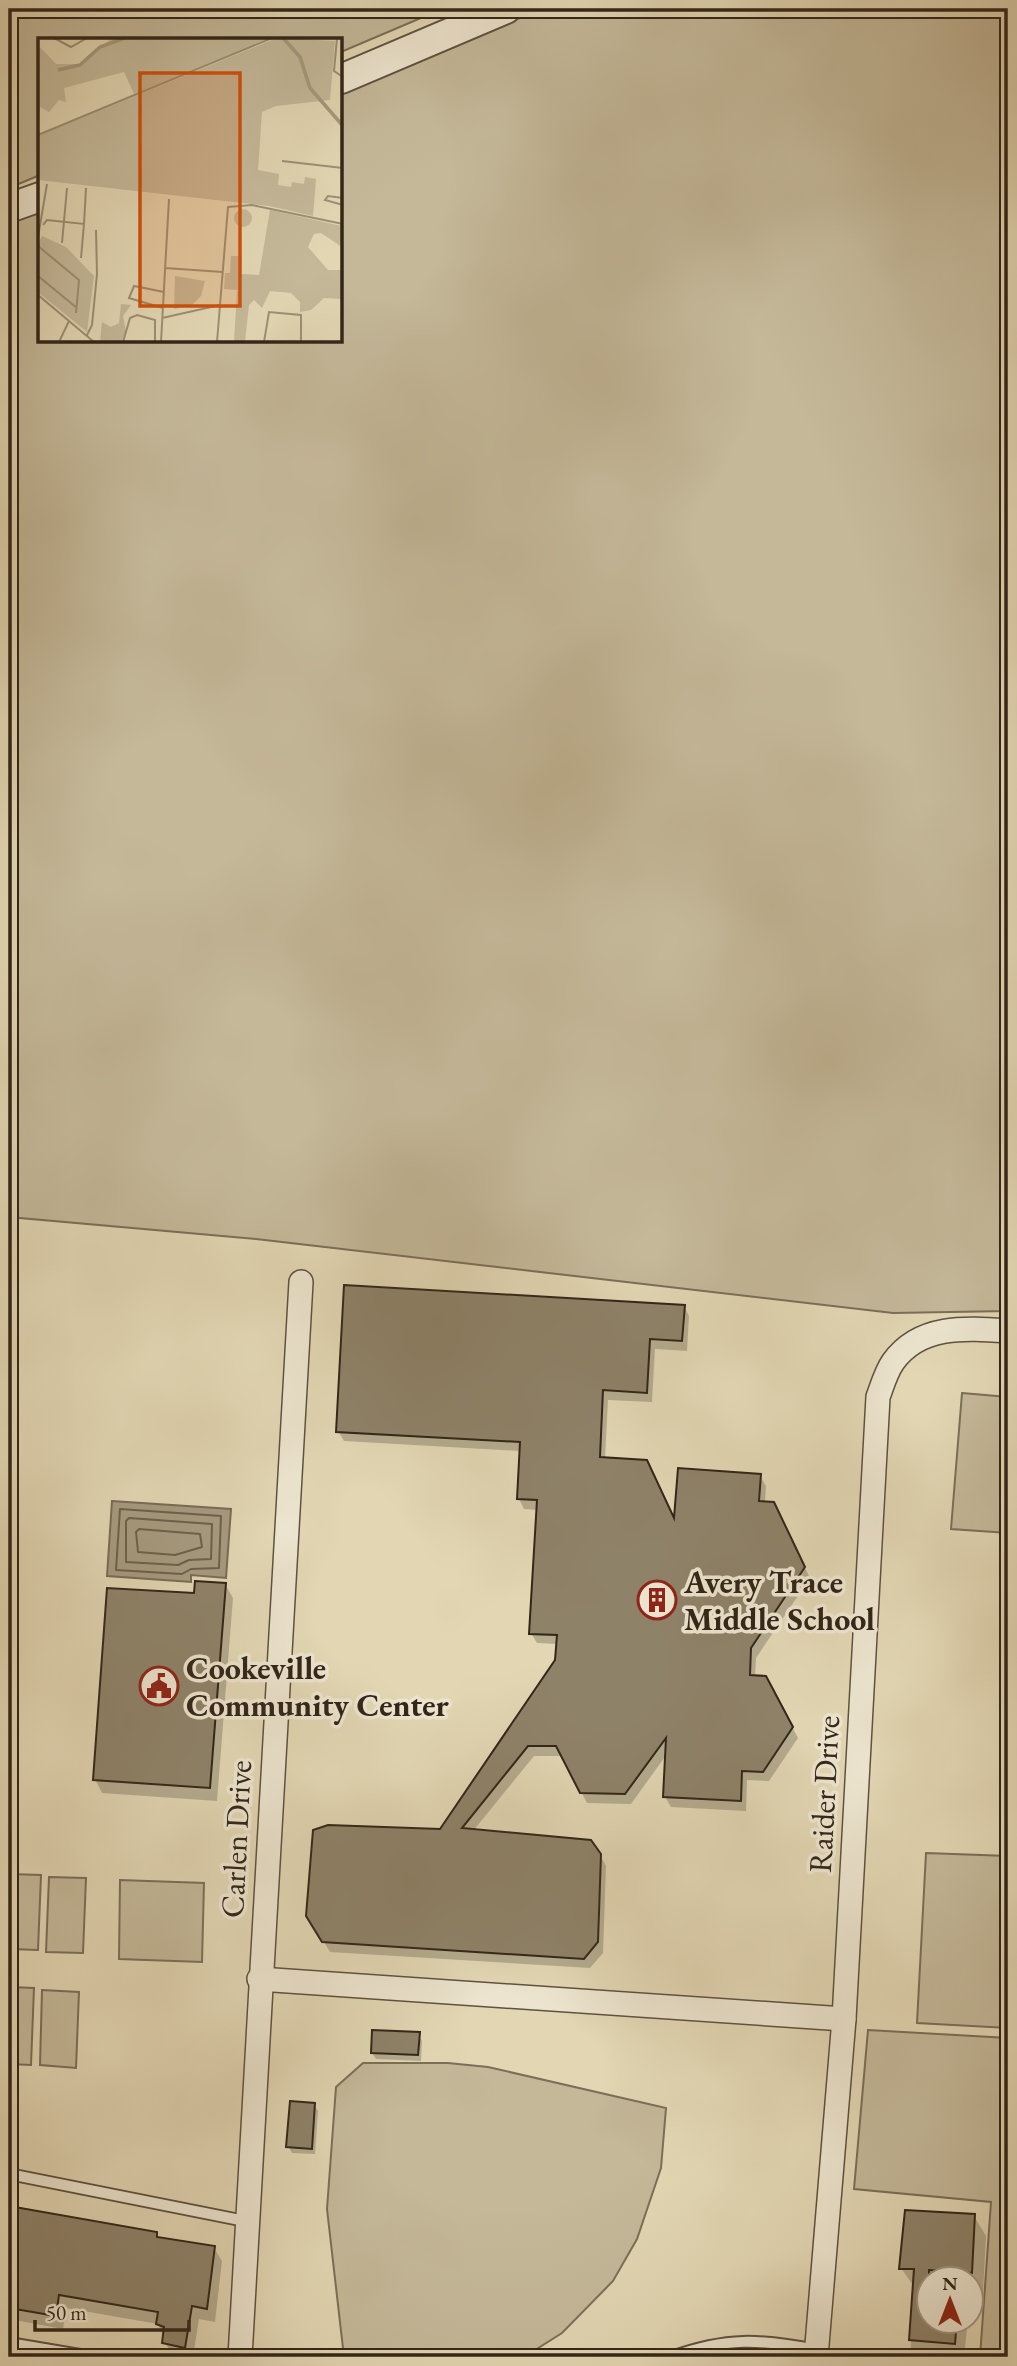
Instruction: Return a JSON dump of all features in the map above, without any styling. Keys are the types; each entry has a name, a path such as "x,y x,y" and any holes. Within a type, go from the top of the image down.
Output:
{"street":[{"path":"343,78 506,9"},
{"path":"9,208 38,198"},
{"name":"Carlen Drive","path":"240,2357 245,2221 301,1282"},
{"name":"Raider Drive","path":"816,2353 844,2019 878,1397 892,1362 919,1338 959,1328 1008,1331"},
{"path":"259,1979 844,2019"}],"lane":[{"path":"9,2174 245,2221"},
{"path":"671,2357 707,2344 764,2340 816,2353"},
{"path":"9,2343 92,2357"}],"shaded area":[{"path":"9,9 442,9 343,51 343,38 38,38 38,176 9,188"},
{"path":"541,9 1008,9 1008,1311 893,1313 256,1239 9,1217 9,218 38,208 38,343 343,343 343,92"},
{"path":"962,1393 1008,1397 1008,1533 951,1529"},
{"path":"926,1853 1008,1856 1008,2028 917,2023"},
{"path":"9,1874 41,1875 38,1950 9,1949"},
{"path":"49,1877 86,1878 83,1953 46,1952"},
{"path":"120,1880 204,1883 202,1962 119,1959"},
{"path":"9,1987 34,1988 31,2065 9,2064"},
{"path":"42,1990 79,1992 76,2068 40,2065"},
{"path":"868,2030 1008,2038 1008,2357 980,2357 982,2334 986,2334 986,2272 991,2202 854,2189"},
{"path":"363,2063 448,2063 488,2067 666,2108 661,2168 637,2239 613,2281 562,2333 524,2357 344,2357 327,2209 336,2087"}],"water":[{"path":"112,1501 231,1509 226,1578 191,1575 191,1582 107,1576"}],"building":[{"name":"Avery Trace Middle School","path":"344,1285 685,1305 682,1341 650,1339 647,1393 603,1390 600,1457 647,1460 674,1518 678,1468 761,1474 759,1501 774,1502 805,1567 751,1648 750,1675 766,1676 793,1727 763,1772 742,1771 741,1801 663,1797 666,1738 625,1794 580,1793 556,1746 528,1746 462,1828 591,1840 601,1854 598,1942 584,1959 322,1942 306,1916 313,1830 328,1825 440,1829 555,1660 557,1635 529,1634 537,1500 517,1499 520,1442 336,1432"},
{"name":"Cookeville Community Center","path":"195,1581 226,1583 210,1788 93,1780 107,1588 194,1593"},
{"path":"372,2030 420,2032 418,2055 371,2053"},
{"path":"290,2101 315,2103 312,2149 286,2147"},
{"path":"9,2206 157,2232 157,2237 215,2246 207,2309 192,2306 185,2348 162,2343 164,2327 156,2324 158,2312 59,2295 56,2316 9,2308"},
{"path":"905,2210 975,2214 972,2264 916,2264 916,2334 956,2334 955,2344 909,2340 914,2269 899,2269"}],"place":[{"name":"Avery Trace Middle School","path":"657,1600"},
{"name":"Cookeville Community Center","path":"159,1686"}]}
